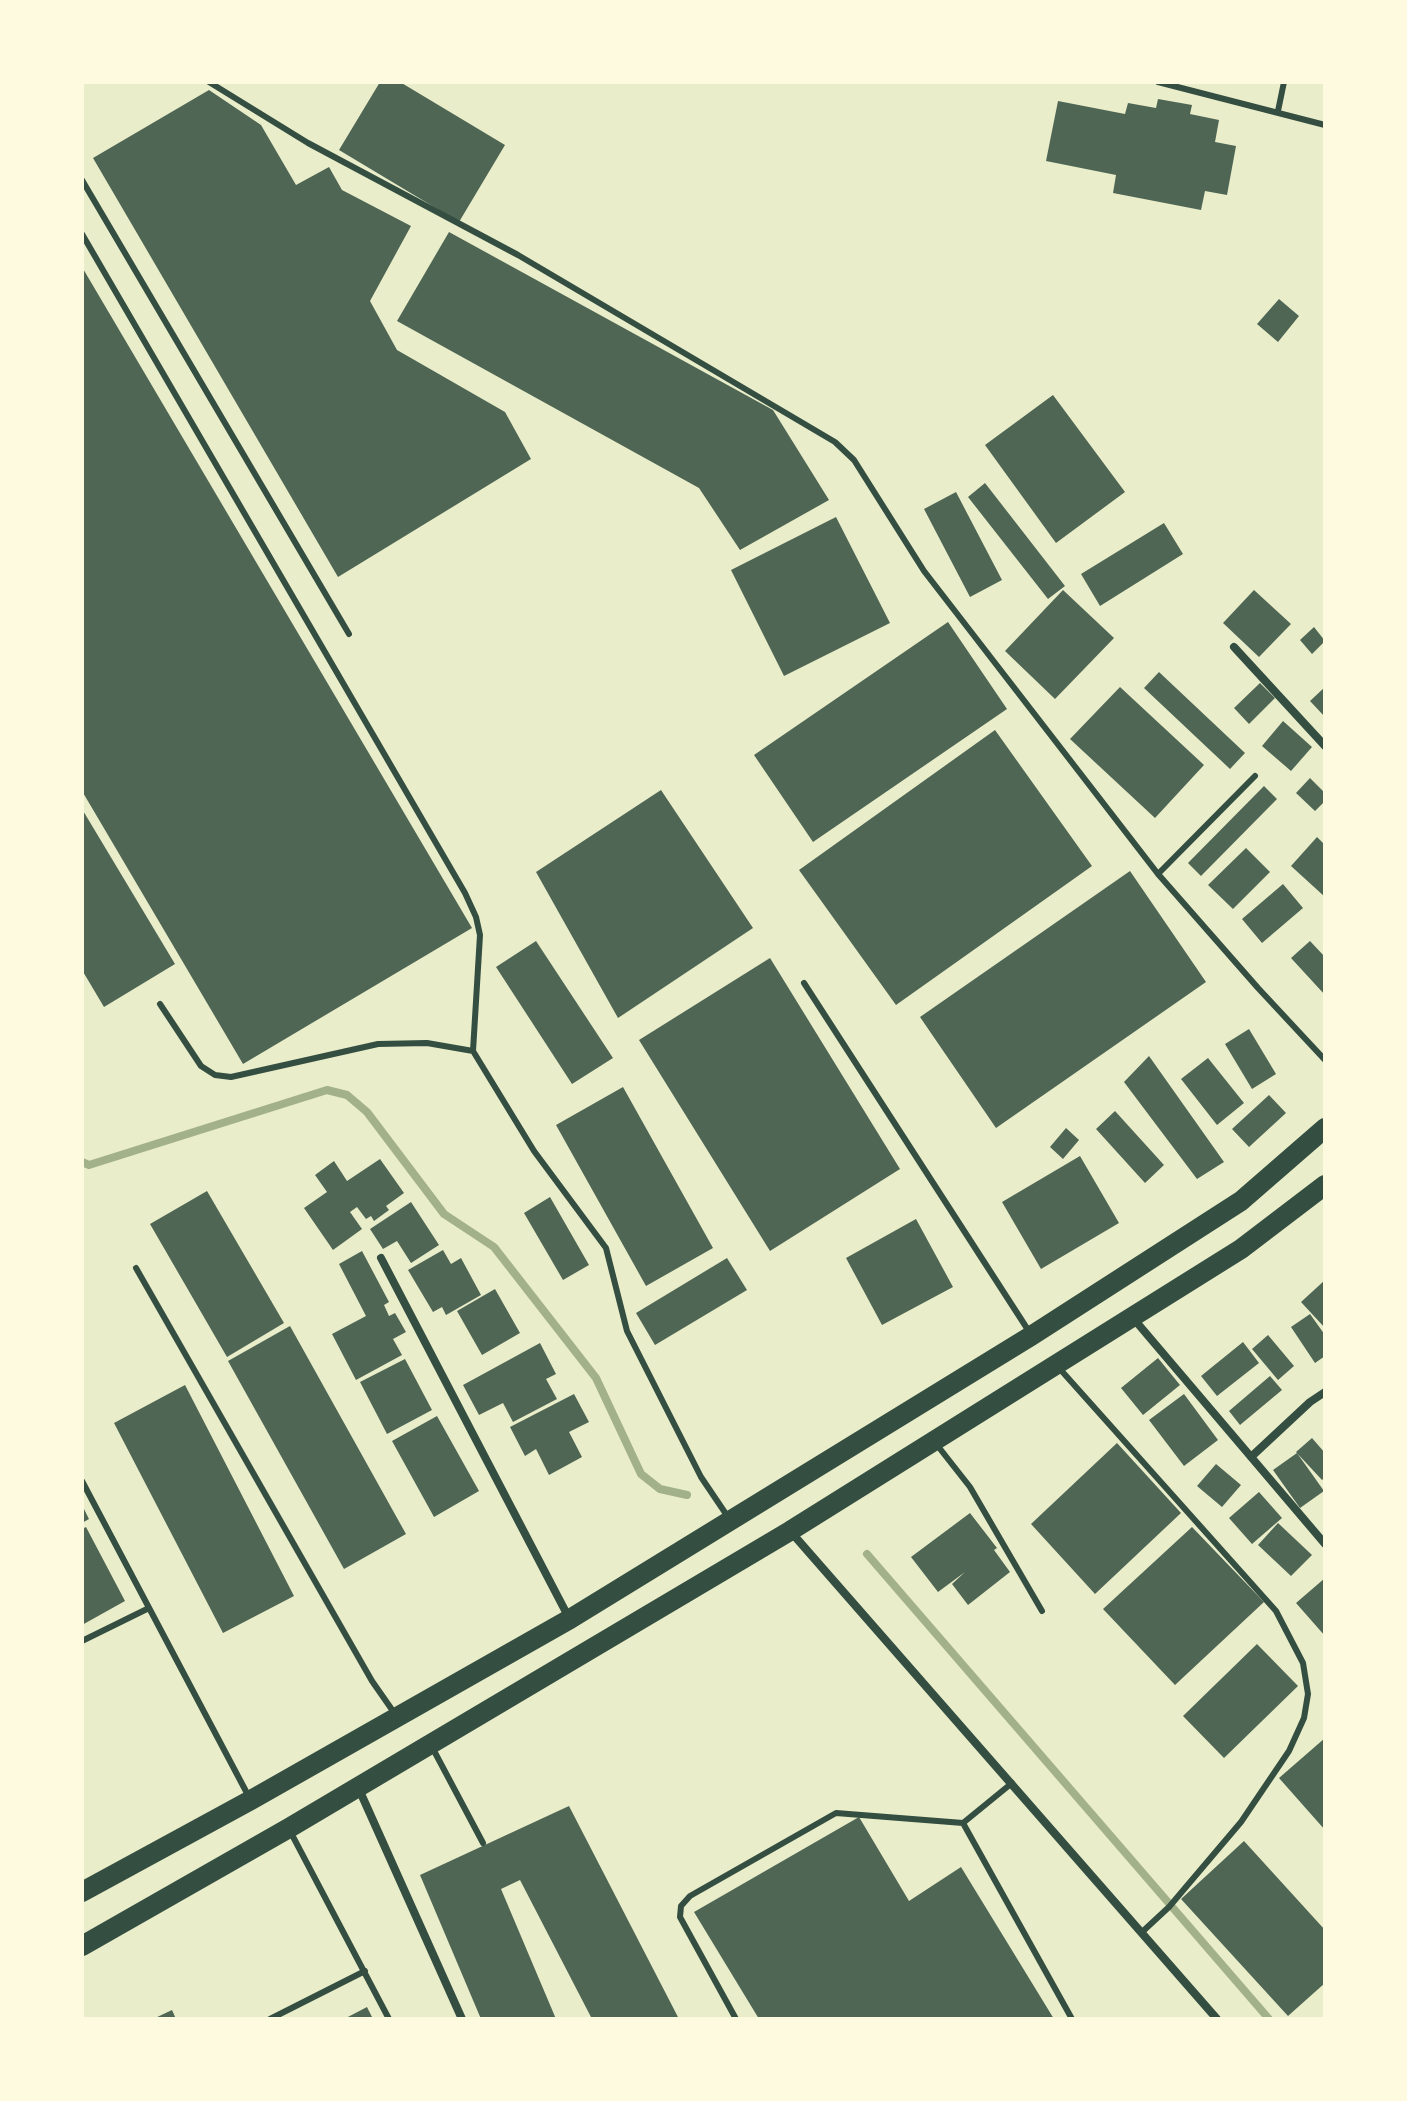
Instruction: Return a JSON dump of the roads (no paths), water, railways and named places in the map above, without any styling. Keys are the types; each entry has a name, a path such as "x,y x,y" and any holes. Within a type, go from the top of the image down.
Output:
{"highway":[{"path":"82,1892 570,1619 1031,1336 1241,1201 1325,1128"},
{"path":"82,1946 289,1828 790,1531 1241,1249 1325,1185"}],"street":[{"path":"1234,647 1325,746"},
{"path":"381,1258 570,1619"},
{"path":"1132,1317 1325,1544"},
{"path":"1251,1457 1325,1392"},
{"path":"790,1531 1217,2019"},
{"path":"358,1786 462,2019"}],"lane":[{"path":"209,82 308,143 518,255 835,442 854,460 924,571 1158,874 1325,1060"},
{"path":"1158,82 1325,125"},
{"path":"1278,111 1284,82"},
{"path":"82,180 349,634"},
{"path":"82,234 471,905 480,935 473,1051 534,1151 606,1248 627,1331 701,1477 730,1520"},
{"path":"1158,874 1255,776"},
{"path":"804,983 1031,1336"},
{"path":"160,1004 201,1066 215,1075 231,1077 378,1044 427,1043 473,1051"},
{"path":"136,1268 372,1681 398,1717"},
{"path":"1057,1365 1276,1611 1303,1663 1308,1694 1304,1718 1289,1751 1241,1822 1169,1907 1141,1933"},
{"path":"935,1442 970,1487 1042,1611"},
{"path":"82,1481 251,1800"},
{"path":"82,1641 149,1608"},
{"path":"430,1744 483,1843"},
{"path":"736,2019 680,1917 681,1906 690,1896 836,1813 963,1823 1012,1783"},
{"path":"963,1823 1072,2019"},
{"path":"289,1828 389,2019"},
{"path":"270,2019 365,1971"}],"waterway":[{"path":"82,1162 89,1165 327,1090 347,1095 367,1112 444,1214 494,1247 596,1378 641,1474 660,1489 687,1495"},
{"path":"867,1554 1269,2019"}]}
